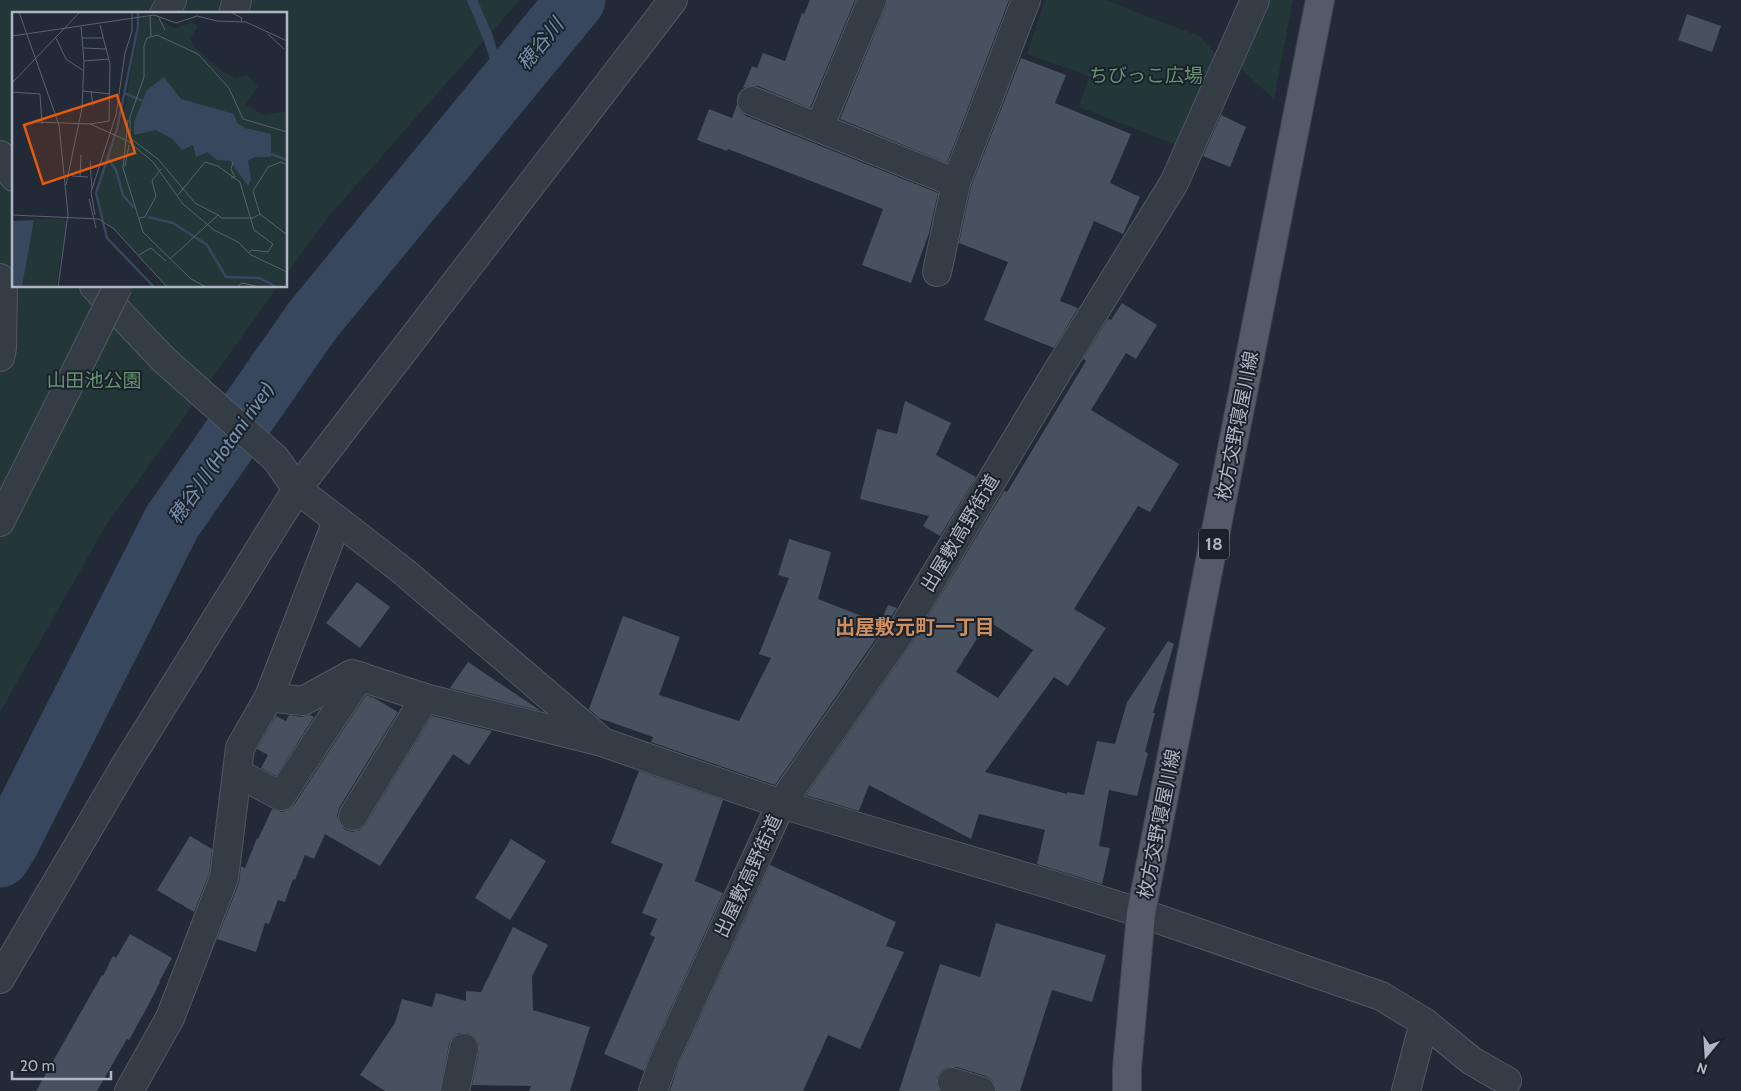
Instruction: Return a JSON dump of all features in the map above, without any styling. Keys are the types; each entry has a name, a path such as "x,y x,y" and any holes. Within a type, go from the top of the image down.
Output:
{"main road":[{"name":"枚方交野寝屋川線","path":"1127,1091 1127,1068 1141,913 1320,0"}],"street":[{"path":"165,12 172,0"},
{"path":"0,979 125,766 297,489 673,0"},
{"path":"818,128 872,0"},
{"path":"936,272 956,183 1026,0"},
{"name":"出屋敷高野街道","path":"653,1091 664,1060 781,804 902,630 1057,372 1174,183 1255,0"},
{"path":"752,101 956,183"},
{"path":"0,155 12,174"},
{"path":"0,278 3,284 2,348 0,357"},
{"path":"96,288 164,360 276,458 297,489 403,572 602,742"},
{"path":"0,522 117,288"},
{"path":"129,1091 170,1018 224,878 240,748 269,697 337,521"},
{"path":"269,697 303,700 352,674 425,698 602,742 781,804 1141,913 1381,996 1424,1022 1472,1061 1508,1081"},
{"path":"237,773 281,796 360,676"},
{"path":"353,816 425,698"},
{"path":"1406,1091 1424,1022"},
{"path":"455,1091 464,1048"},
{"path":"952,1082 980,1091"}],"green space":[{"name":"山田池公園","path":"0,0 520,0 329,216 288,272 288,12 12,12 12,288 277,288 105,527 0,712"},
{"name":"ちびっこ広場","path":"1045,0 1105,0 1199,36 1215,53 1179,146 1079,107 1089,76 1027,54"},
{"path":"1266,0 1293,0 1274,99 1238,66"}],"building":[{"path":"810,0 855,0 810,108 758,86 743,88 752,66 757,68 763,53 785,61 802,13 804,14"},
{"path":"887,0 1009,0 947,163 840,119"},
{"path":"1687,14 1721,26 1712,52 1678,40"},
{"path":"1021,58 1066,75 1055,103 1131,134 1110,183 1140,197 1123,234 1094,221 1060,301 1078,308 1054,348 984,320 1008,262 959,243 971,187"},
{"path":"737,104 740,111 746,116 938,193 929,233 911,283 862,265 883,209 728,149 727,151 697,140 709,109 732,118"},
{"path":"1221,115 1246,127 1230,167 1203,156"},
{"path":"1122,303 1157,325 1136,359 1126,353 1091,410 1179,464 1150,512 1138,506 1074,609 1106,628 1068,686 1054,677 985,772 1067,794 1067,792 1084,795 1097,741 1115,744 1127,702 1168,641 1174,644 1153,713 1155,713 1145,752 1148,753 1137,796 1109,790 1099,846 1110,848 1102,884 1037,864 1045,830 979,814 971,839 869,785 859,811 806,795 915,638 1004,491 1007,492 1086,361 1083,359 1108,319 1111,320","holes":["988,621 1033,650 998,698 956,672"]},
{"path":"905,401 951,423 936,455 976,477 940,536 923,526 929,516 860,499 877,429 897,434"},
{"path":"789,539 831,552 818,599 880,623 888,605 897,608 775,785 651,742 653,737 599,718 589,709 623,616 680,637 659,695 739,721 771,658 759,654 789,578 778,575"},
{"path":"357,582 390,607 360,648 326,623"},
{"path":"468,662 541,711 450,688"},
{"path":"366,695 398,712 339,808 337,816 340,824 345,830 352,832 360,830 366,824 432,716 492,731 469,765 453,754 380,866 325,834 314,859 305,855 295,880 293,879 285,902 278,900 269,924 265,923 256,952 217,939 239,883 241,866 245,868 257,838 272,809 282,812 294,805"},
{"path":"289,715 301,717 310,715 314,717 276,776 261,768 268,755 257,749 276,716 286,721"},
{"path":"639,771 723,800 695,881 723,893 644,1071 604,1054 655,937 650,935 657,919 642,913 663,864 611,843"},
{"path":"190,836 212,849 209,874 194,912 157,890"},
{"path":"511,839 546,861 510,920 475,898"},
{"path":"770,865 896,922 886,946 904,952 860,1049 828,1035 803,1091 670,1091 678,1066"},
{"path":"996,923 1106,955 1092,1002 1052,990 1020,1091 996,1091 993,1081 986,1076 957,1067 949,1067 942,1070 937,1077 937,1085 940,1091 899,1091 940,964 980,977"},
{"path":"513,927 548,945 532,976 533,1010 590,1027 570,1091 529,1091 531,1086 472,1085 479,1044 474,1036 467,1033 459,1033 452,1038 449,1044 440,1091 385,1091 360,1075 395,1023 402,999 432,1007 436,993 466,1001 466,991 481,992"},
{"path":"130,934 172,958 129,1040 127,1039 97,1091 36,1091 113,956 116,958"}],"waterway":[{"path":"472,0 488,37 504,88"},
{"name":"穂谷川 (Hotani river)","path":"0,858 10,842 172,522 312,321 576,0"}],"district":[{"name":"出屋敷元町一丁目","path":"915,627"}],"water label":[{"name":"穂谷川","path":"540,44"}]}
